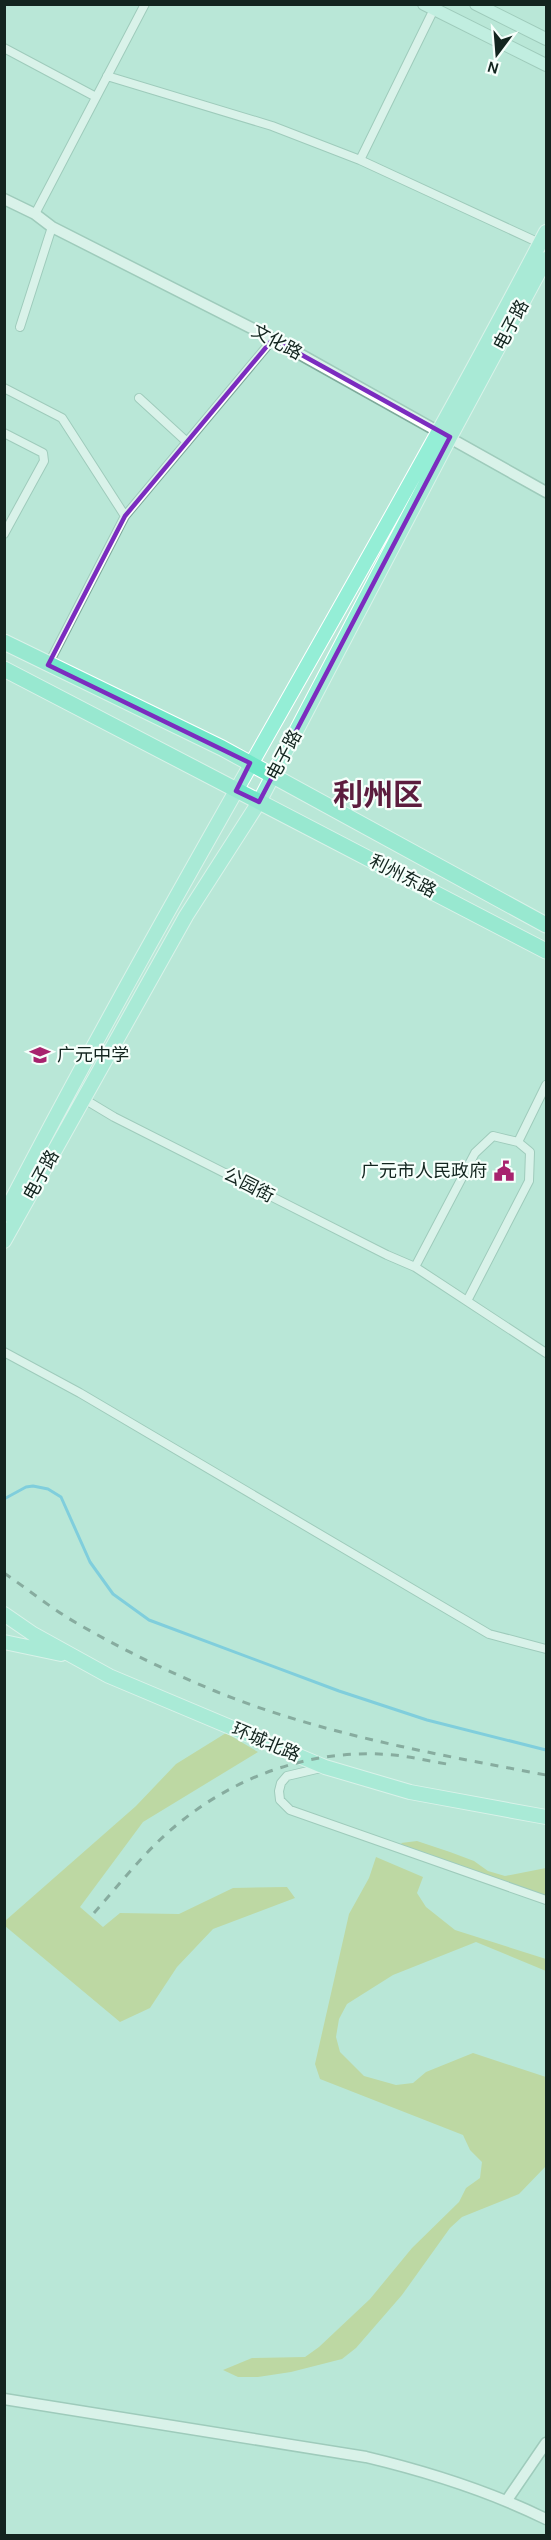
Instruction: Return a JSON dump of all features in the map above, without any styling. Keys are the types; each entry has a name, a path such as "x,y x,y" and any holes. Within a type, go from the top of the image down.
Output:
{"highway":[{"name":"利州东路","path":"4,642 273,776 546,925"},
{"name":"利州东路","path":"4,669 546,951"}],"main road":[{"path":"476,4 546,39"},
{"path":"429,7 546,65"},
{"name":"电子路","path":"4,1241 186,916 259,802 444,434 545,241"},
{"name":"电子路","path":"4,1215 85,1062 250,764 546,259"},
{"name":"环城北路","path":"4,1614 33,1634 109,1676 325,1767 410,1792 546,1816"},
{"path":"4,1642 75,1657"}],"street":[{"path":"36,214 145,4"},
{"path":"360,160 429,7"},
{"path":"4,48 96,97"},
{"path":"107,76 272,126 360,160 545,241"},
{"name":"文化路","path":"4,199 36,214 52,227 273,339 546,492"},
{"path":"20,327 52,227"},
{"path":"48,665 125,516 273,339"},
{"path":"4,388 62,418 125,516"},
{"path":"140,398 187,442"},
{"path":"4,433 43,453 44,461 4,534"},
{"path":"518,1142 546,1085"},
{"name":"公园街","path":"84,1099 114,1117 387,1255 416,1267 467,1301"},
{"path":"416,1267 475,1153 493,1136 518,1142 530,1152 529,1181 467,1301 546,1353"},
{"path":"4,1352 80,1393 489,1635 546,1649"},
{"path":"325,1767 287,1776 281,1783 279,1791 283,1804 290,1810 546,1900"},
{"path":"4,2399 366,2457 424,2471 507,2500 546,2519"},
{"path":"507,2500 546,2443"}],"highlighted area":[{"path":"273,339 450,437 259,802 236,791 250,763 48,665 125,516"}],"green space":[{"path":"226,1733 258,1752 143,1822 80,1907 103,1927 120,1913 179,1914 233,1888 287,1887 295,1898 213,1929 177,1967 150,2008 120,2022 5,1926 5,1921 136,1806 176,1764"},
{"path":"417,1841 474,1861 488,1871 505,1876 546,1868 546,1897 406,1848 401,1843"},
{"path":"376,1857 423,1877 417,1893 426,1907 455,1930 546,1959 546,1971 476,1942 393,1975 347,2004 339,2019 336,2037 340,2052 364,2076 396,2085 413,2083 426,2072 473,2053 546,2077 546,2166 519,2194 462,2217 450,2228 402,2295 356,2348 342,2359 291,2372 258,2377 238,2377 223,2370 252,2358 305,2357 319,2347 370,2299 412,2248 459,2202 466,2188 480,2178 482,2162 470,2150 463,2135 320,2079 315,2064 349,1914 369,1878"}],"waterway":[{"path":"4,1499 26,1487 33,1486 48,1489 61,1497 90,1562 113,1594 149,1620 339,1691 427,1720 546,1750"}],"railway":[{"path":"4,1573 60,1613 113,1643 181,1676 255,1706 378,1741 546,1775"},
{"path":"94,1913 146,1854 188,1816 214,1798 270,1771 331,1756 362,1754 394,1755 453,1765"}],"place":[{"name":"广元中学","path":"40,1055"},
{"name":"广元市人民政府","path":"504,1171"}],"district":[{"name":"利州区","path":"378,795"}]}
